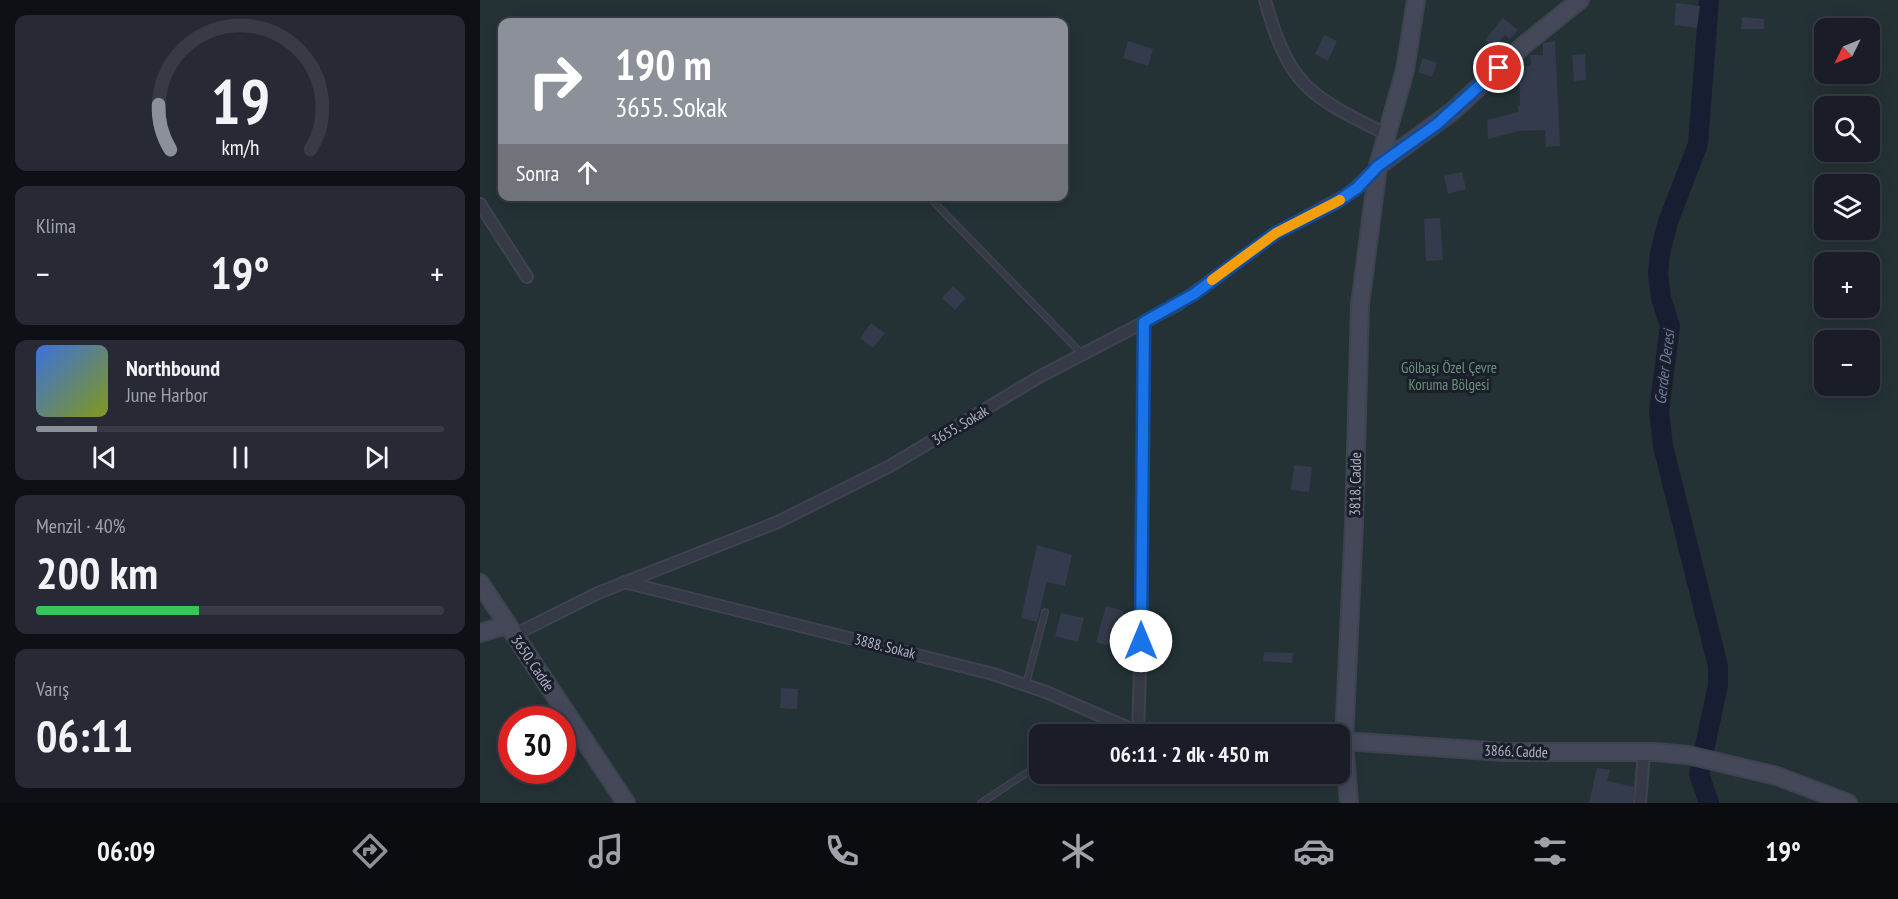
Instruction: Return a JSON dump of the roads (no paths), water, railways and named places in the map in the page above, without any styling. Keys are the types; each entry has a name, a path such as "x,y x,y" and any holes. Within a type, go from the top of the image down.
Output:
{"street":[{"path":"1264,0 1286,60 1300,82 1333,108 1386,134"},
{"name":"3818. Cadde","path":"1343,724 1354,524 1360,305 1378,166 1410,49 1416,0"},
{"path":"1378,166 1453,111 1524,45 1580,0"},
{"name":"3655. Sokak","path":"511,630 624,582 749,534 890,466 1039,377 1194,294 1276,233 1342,199 1357,188 1378,166"},
{"path":"480,204 527,277"},
{"path":"1143,724 1144,322"},
{"name":"3888. Sokak","path":"624,582 955,663 1026,684 1118,724"},
{"name":"3650. Cadde","path":"480,583 626,803"},
{"path":"480,633 511,630"},
{"name":"3866. Cadde","path":"1350,742 1504,752 1644,752 1688,755 1802,784 1848,803"},
{"path":"1640,803 1644,752"},
{"name":"3818. Cadde","path":"1347,784 1349,803"}],"lane":[{"path":"933,201 1083,354"},
{"path":"1026,684 1045,612"},
{"path":"1106,724 1110,721"},
{"path":"981,803 1029,772"}],"waterway":[{"name":"Gerder Deresi","path":"1709,0 1698,144 1668,222 1660,253 1658,274 1661,298 1670,326 1659,411 1663,446 1718,666 1718,685 1699,774 1709,803"}],"park label":[{"name":"Gölbaşı Özel Çevre Koruma Bölgesi","path":"1449,376"}]}
